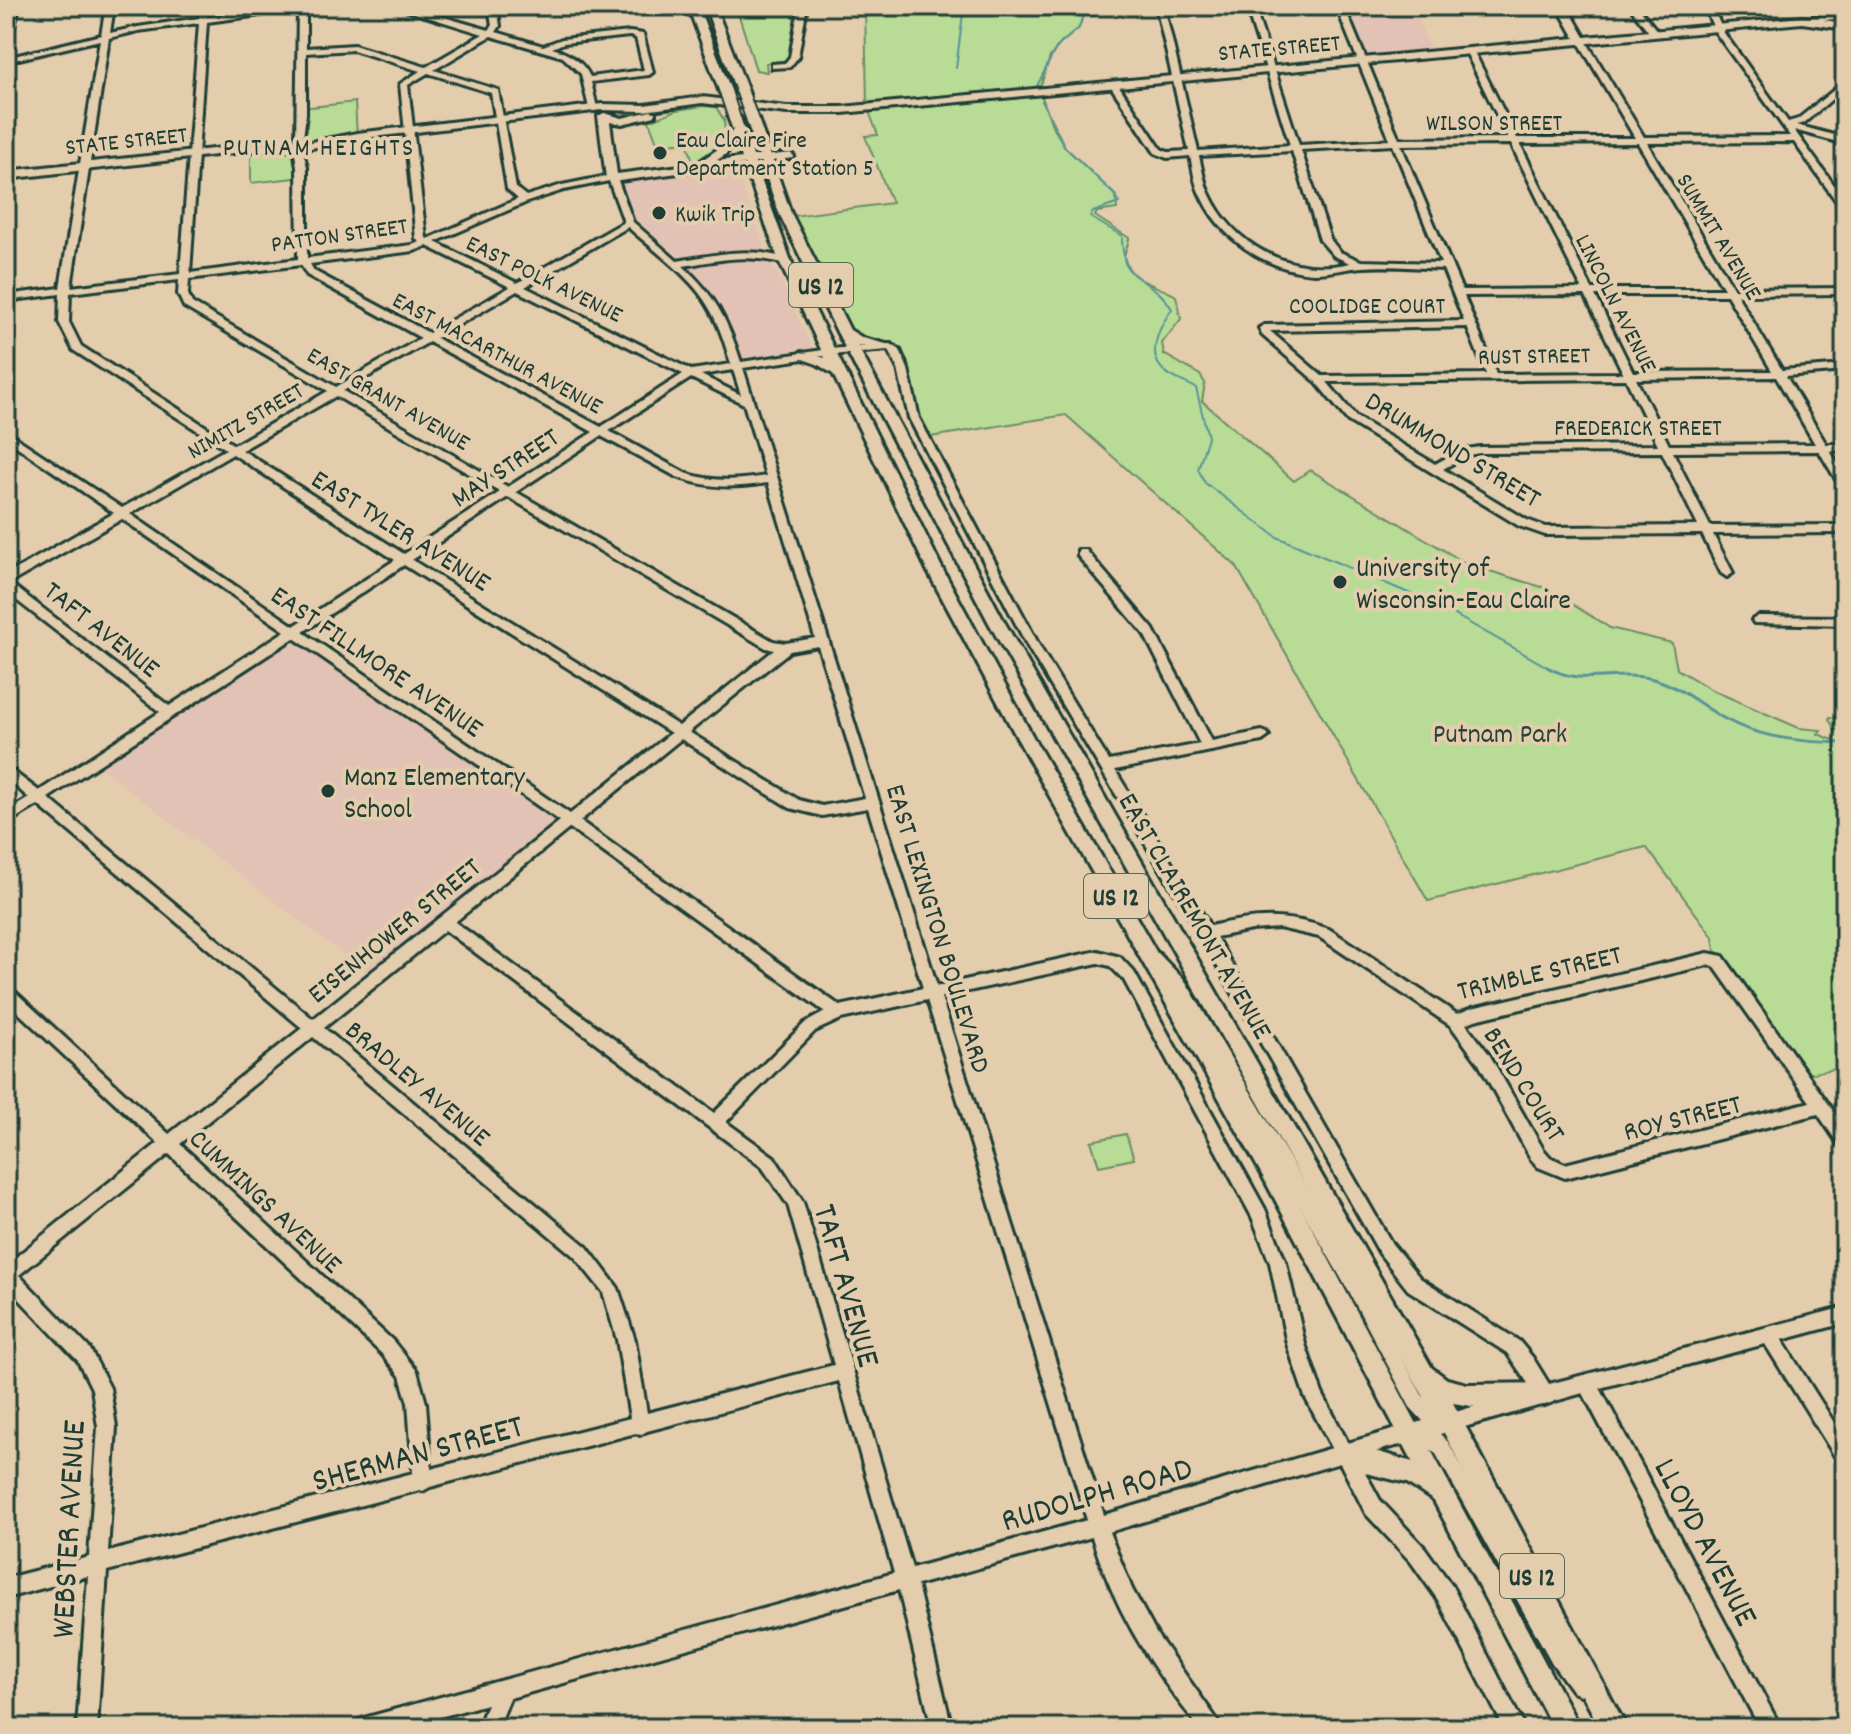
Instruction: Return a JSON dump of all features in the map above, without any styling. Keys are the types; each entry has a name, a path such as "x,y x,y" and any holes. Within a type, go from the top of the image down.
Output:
{"main road":[{"name":"US 12","path":"693,6 785,261 934,568 1025,738 1268,1166 1567,1728"},
{"name":"EAST CLAIREMONT AVENUE","path":"710,6 785,213 844,332 997,623 1451,1423 1612,1728"},
{"name":"SUMMIT AVENUE","path":"1562,6 1582,41"},
{"name":"STATE STREET","path":"555,113 605,117 623,127 702,100 787,110 842,110 1802,20"},
{"path":"1802,20 1845,26"},
{"name":"STATE STREET","path":"623,127 670,110 717,103"},
{"name":"STATE STREET","path":"6,175 617,106 623,127"},
{"path":"605,117 608,110 617,106"},
{"name":"EAST LEXINGTON BOULEVARD","path":"605,117 612,178"},
{"path":"623,127 608,156 614,164 624,169 651,172"},
{"path":"698,164 722,154 732,136 739,131"},
{"name":"PATTON STREET","path":"667,170 741,159 748,161"},
{"name":"PATTON STREET","path":"612,178 765,159"},
{"path":"717,166 735,168 754,179"},
{"path":"844,332 859,341 887,346"},
{"path":"801,356 822,361 839,372"},
{"path":"1411,1354 1441,1389 1491,1397 1545,1394"},
{"path":"1344,1454 1367,1464 1414,1472 1434,1488 1454,1513"}],"street":[{"path":"6,43 15,6"},
{"name":"EAST TYLER AVENUE","path":"110,6 65,291 64,322 77,348 404,560 795,804 822,811 871,802"},
{"name":"EAST GRANT AVENUE","path":"204,6 183,294 188,305 198,314 770,645 786,647"},
{"path":"302,6 303,262"},
{"path":"6,60 106,36 203,19 311,6"},
{"path":"396,6 492,32 572,59 582,68 593,108"},
{"path":"426,70 492,32 496,26 493,6"},
{"path":"775,66 787,65 794,57 803,6"},
{"path":"1160,6 1203,191 1216,215 1236,238 1264,258 1288,264 1327,269 1359,264 1448,266"},
{"path":"1250,6 1328,247 1359,264"},
{"path":"1340,6 1492,376"},
{"path":"1633,6 1655,34"},
{"path":"1708,6 1718,29 1845,207"},
{"name":"STATE STREET","path":"1802,20 1845,16"},
{"path":"545,48 562,41 630,34 640,36 649,72 587,80"},
{"name":"SUMMIT AVENUE","path":"1582,41 1845,485"},
{"path":"303,51 354,47 495,92 512,189 524,200"},
{"name":"LINCOLN AVENUE","path":"1470,52 1727,573"},
{"name":"EAST POLK AVENUE","path":"426,70 404,84 421,239 749,403"},
{"path":"1786,125 1801,121 1845,84"},
{"name":"WILSON STREET","path":"1114,85 1158,151 1167,155 1397,142 1796,139"},
{"path":"1786,125 1845,141"},
{"name":"PATTON STREET","path":"765,159 790,156"},
{"name":"PATTON STREET","path":"6,298 414,248 524,200 562,188 612,178"},
{"name":"EAST LEXINGTON BOULEVARD","path":"612,178 629,223 677,264 712,303 727,334 1117,1581 1146,1639 1183,1694 1213,1728"},
{"name":"NIMITZ STREET","path":"6,580 629,223"},
{"path":"753,253 768,245 773,231"},
{"path":"1288,264 1314,257 1328,247"},
{"path":"677,264 753,253 772,255 785,261"},
{"name":"EAST MACARTHUR AVENUE","path":"303,262 310,273 681,475 705,484 729,487 771,479"},
{"path":"1458,293 1845,291"},
{"name":"COOLIDGE COURT","path":"1264,328 1272,325 1471,324"},
{"name":"DRUMMOND STREET","path":"1264,328 1319,379 1352,419 1523,523 1545,531 1845,529"},
{"path":"887,346 900,354 909,406 1009,602 1206,933 1397,1265 1428,1295 1513,1347 1545,1394"},
{"name":"MAY STREET","path":"6,819 691,373 887,346"},
{"name":"RUST STREET","path":"1319,379 1778,374 1845,368"},
{"name":"EAST FILLMORE AVENUE","path":"6,434 570,821 838,1013"},
{"name":"FREDERICK STREET","path":"1435,469 1465,452 1480,450 1845,447"},
{"path":"1082,553 1149,632 1208,747"},
{"name":"TAFT AVENUE","path":"6,586 168,712"},
{"path":"1758,620 1845,621"},
{"name":"EISENHOWER STREET","path":"6,1274 786,647 821,641"},
{"path":"1105,767 1262,736"},
{"name":"BRADLEY AVENUE","path":"6,771 581,1252 610,1288 626,1340 640,1426"},
{"name":"TAFT AVENUE","path":"444,921 768,1162 795,1202 905,1577 942,1728"},
{"name":"TRIMBLE STREET","path":"1206,933 1268,921 1287,921 1310,928 1324,933 1456,1022 1488,1010 1708,959 1718,960 1822,1106"},
{"path":"1148,952 1181,986 1355,1286 1416,1401 1430,1415 1451,1423"},
{"path":"716,1122 810,1027 838,1013 1107,958 1115,961 1129,976 1259,1214 1278,1263 1304,1370 1344,1454 1373,1507 1418,1555 1445,1593 1515,1728"},
{"name":"CUMMINGS AVENUE","path":"6,992 387,1347 408,1371 417,1403 423,1482"},
{"name":"BEND COURT","path":"1456,1022 1484,1059 1537,1154 1555,1168"},
{"path":"1822,1106 1845,1140"},
{"name":"ROY STREET","path":"1555,1168 1574,1170 1822,1106"},
{"name":"WEBSTER AVENUE","path":"6,1274 84,1355 101,1388 107,1427 87,1728"},
{"name":"RUDOLPH ROAD","path":"364,1728 1098,1526 1545,1394 1845,1315"},
{"path":"1770,1336 1845,1457"},
{"name":"SHERMAN STREET","path":"6,1588 843,1371"},
{"name":"LLOYD AVENUE","path":"1588,1384 1771,1728"},
{"path":"1412,1434 1435,1441 1442,1448 1559,1656 1612,1728"},
{"path":"488,1728 503,1689"}],"shaded area":[{"path":"595,6 679,6 688,8 598,17"},
{"path":"1346,6 1447,6 1451,13 1416,14 1431,51 1371,57 1365,51"},
{"path":"717,166 735,168 765,248 755,253 768,254 815,354 737,365 712,303 629,223 612,178"},
{"name":"Manz Elementary School","path":"293,631 570,821 374,978 93,762"}],"green space":[{"path":"736,6 801,6 790,60 766,63 767,72 756,70"},
{"path":"865,6 1086,6 1079,28 1050,57 1040,88 867,105"},
{"name":"Putnam Park","path":"1041,94 1052,125 1065,147 1116,196 1117,209 1097,212 1095,216 1129,238 1124,256 1126,266 1145,282 1176,296 1181,319 1162,343 1164,354 1200,375 1205,383 1202,401 1294,481 1310,470 1467,564 1548,589 1610,628 1672,643 1677,669 1712,690 1799,728 1821,730 1818,734 1833,740 1836,732 1830,717 1845,720 1845,1067 1808,1074 1727,958 1715,951 1713,937 1646,847 1428,901 1236,566 1066,415 924,438 901,357 881,345 844,332 793,216 892,203 865,136 878,135 868,109"},
{"path":"355,102 357,136 306,149 303,177 251,183 251,148 298,138 302,108"},
{"path":"716,107 724,120 726,143 707,158 693,162 687,142 658,145 649,121 677,110"},
{"path":"1126,1134 1134,1159 1099,1166 1091,1141"}],"waterway":[{"path":"956,68 964,6"},
{"path":"1037,86 1056,48 1079,28 1086,6"},
{"path":"1042,101 1065,147 1116,196 1119,203 1093,212 1090,217 1122,236 1123,253 1132,273 1164,298 1172,309 1157,338 1155,355 1165,372 1196,388 1208,437 1198,469 1205,483 1277,537 1439,606 1549,668"},
{"path":"1549,668 1586,678 1649,678 1670,685 1725,719 1753,731 1799,740 1845,743"}],"place":[{"name":"Eau Claire Fire Department Station 5","path":"660,153"},
{"name":"Kwik Trip","path":"659,213"},
{"name":"University of Wisconsin-Eau Claire","path":"1340,582"},
{"name":"Manz Elementary School","path":"328,791"}],"district":[{"name":"PUTNAM HEIGHTS","path":"319,146"}]}
